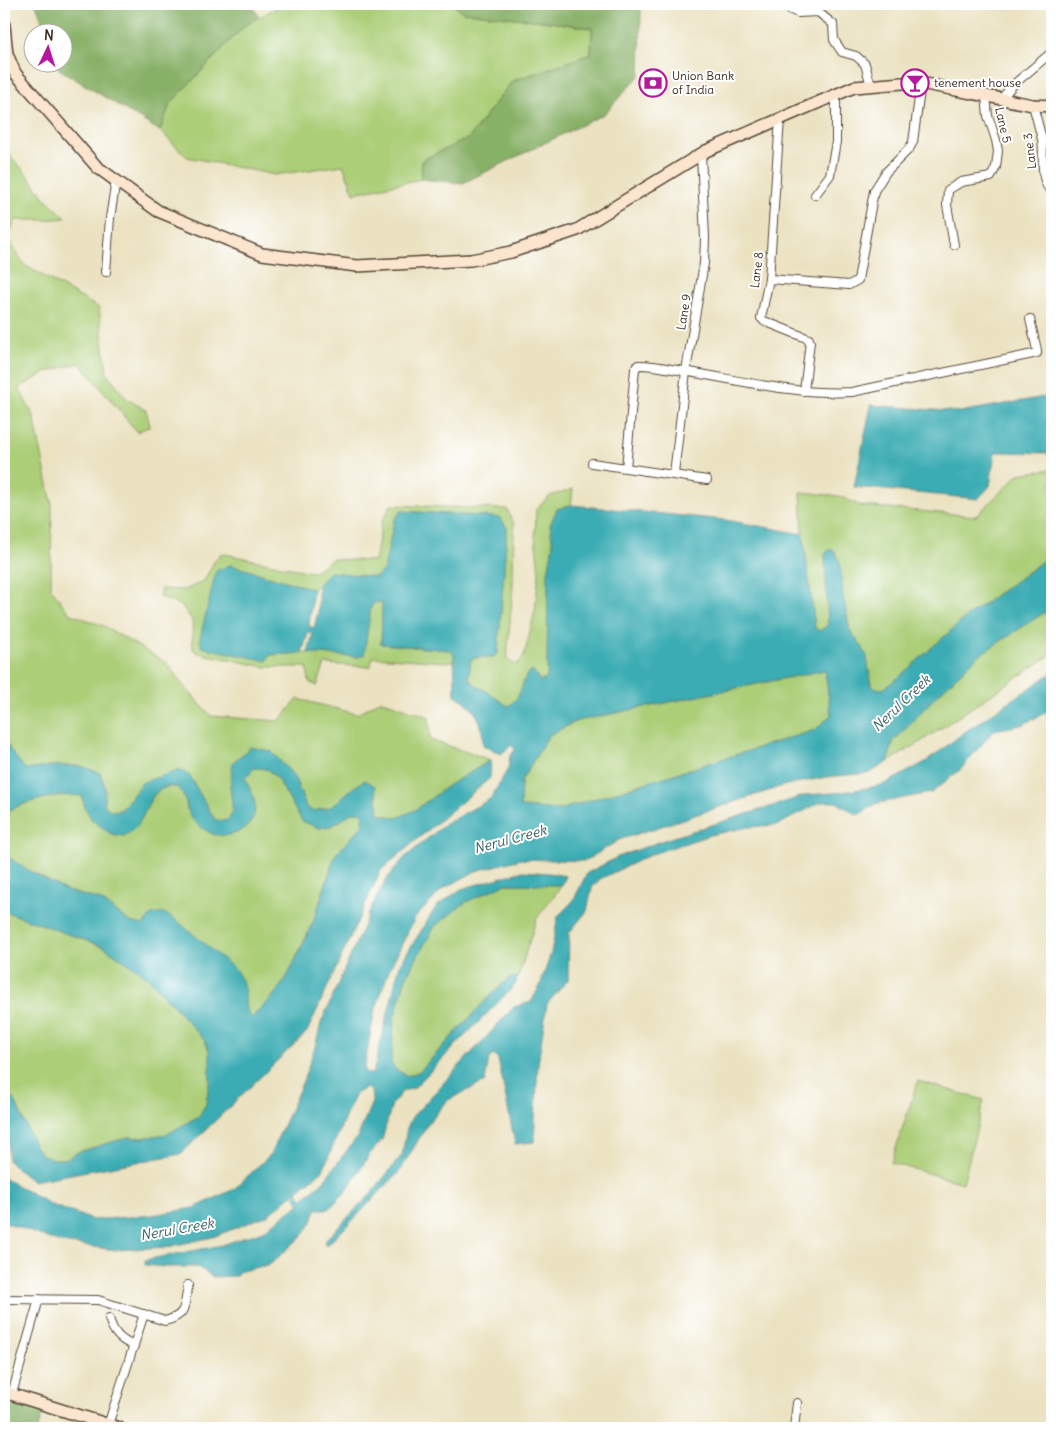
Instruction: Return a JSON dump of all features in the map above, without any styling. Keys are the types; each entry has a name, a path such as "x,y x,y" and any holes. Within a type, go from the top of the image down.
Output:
{"main road":[{"path":"4,24 7,54 15,73 97,167 158,211 262,254 357,266 471,260 511,252 577,230 701,154 854,87 915,82 1032,105 1052,106"},
{"path":"8,1393 114,1426"}],"street":[{"path":"777,4 798,13 818,12 833,24 834,40 842,52 856,56 865,64 871,86"},
{"path":"1001,99 1013,85 1052,52"},
{"path":"769,279 849,285 858,280 874,191 886,172 909,149 913,142 922,83"},
{"path":"815,195 830,175 836,142 836,95"},
{"name":"Lane 5","path":"954,245 947,205 948,190 961,182 991,177 996,167 998,151 988,116 986,96"},
{"name":"Lane 3","path":"1032,105 1042,141 1044,176 1048,189 1052,192"},
{"name":"Lane 8","path":"780,119 769,279 762,318 764,322 808,338 810,342 804,391"},
{"name":"Lane 9","path":"674,474 686,372 704,263 705,238 701,154"},
{"path":"106,272 110,218 116,180"},
{"path":"626,468 636,367 642,365 804,391 836,393 865,390 1034,354 1038,350 1030,319"},
{"path":"592,463 707,480"},
{"path":"4,1299 98,1300 165,1321 176,1318 184,1310 188,1285"},
{"path":"8,1393 39,1299"},
{"path":"114,1426 144,1314"},
{"path":"109,1318 111,1327 117,1336 134,1346"},
{"path":"794,1428 797,1403"}],"green space":[{"path":"36,4 251,4 259,17 246,24 170,104 160,131 64,72 72,72 72,22 42,22"},
{"path":"283,4 452,4 463,12 592,28 591,54 512,81 469,138 422,160 421,179 354,193 343,165 275,175 187,157 160,131 170,104 246,24"},
{"path":"452,4 641,4 640,75 604,114 463,183 421,179 422,160 469,138 512,81 591,54 592,28 463,12"},
{"path":"4,149 46,199 66,218 16,220 7,238 26,266 99,308 107,373 127,399 146,410 150,426 137,432 80,363 47,372 19,388 34,417 52,504 51,588 69,613 104,626 168,664 182,684 211,716 279,721 298,699 357,714 381,700 429,717 430,740 491,760 449,785 415,810 397,818 379,814 375,786 354,787 331,807 313,811 306,807 294,776 271,751 251,748 230,786 233,813 227,821 215,820 189,775 143,782 121,810 111,811 104,804 105,787 100,773 81,766 51,766 26,770 10,750 4,737"},
{"path":"1052,469 1052,555 965,618 898,678 883,689 871,685 871,675 850,631 843,596 825,555 828,625 820,631 815,628 803,534 801,492 839,496 861,506 976,516 1019,474"},
{"path":"573,489 571,505 557,509 550,525 553,545 548,573 547,679 539,681 524,680 517,698 508,706 476,685 469,678 471,658 493,657 498,653 507,528 500,518 401,511 394,521 384,570 376,577 330,572 313,589 230,565 270,655 308,653 357,657 364,655 371,606 376,602 383,603 381,644 449,650 454,655 454,661 373,657 370,667 325,664 317,686 309,682 307,667 266,667 198,653 193,649 192,620 182,606 159,597 161,589 185,590 204,581 221,553 311,572 332,559 375,561 382,521 391,505 507,509 514,524 513,586 507,659 516,665 524,656 535,611 539,572 535,535 536,509 550,496"},
{"path":"1052,608 1052,654 888,762 893,742 935,697 978,656"},
{"path":"825,670 831,715 815,730 559,810 520,807 521,781 549,735 577,721"},
{"path":"254,768 267,769 276,777 302,821 319,828 332,826 352,812 364,813 362,826 335,855 314,920 285,980 270,1000 251,1018 245,1006 245,993 143,925 130,922 100,900 67,891 4,855 4,813 32,802 52,797 73,795 82,796 85,808 142,818 150,800 160,790 166,787 178,787 185,798 187,810 212,834 238,833 255,802 245,778"},
{"path":"505,884 562,885 537,918 518,977 509,979 487,999 420,1071 408,1076 396,1070 391,1063 394,1018 406,977 435,926 466,902"},
{"path":"4,911 104,947 147,976 205,1041 210,1053 210,1079 206,1104 199,1116 167,1134 142,1138 129,1137 78,1152 66,1159 53,1159 41,1154 34,1144 14,1099 4,1095"},
{"path":"918,1081 984,1100 963,1183 891,1163"},
{"path":"4,1399 43,1410 38,1428 4,1428"}],"water":[{"path":"1044,397 1052,413 1051,453 995,452 990,486 978,499 854,487 871,405 960,412"},
{"name":"Nerul Creek","path":"571,505 726,520 803,534 815,628 820,631 828,625 825,555 828,550 834,550 840,562 843,596 850,631 862,646 867,657 871,685 876,688 883,689 898,678 965,618 1052,555 1052,608 978,656 935,697 893,742 888,762 870,773 827,777 786,785 619,840 585,861 521,859 476,871 443,889 415,918 389,970 374,1014 364,1069 367,1074 373,1073 400,964 436,907 461,889 523,871 566,876 562,885 505,884 466,902 435,926 406,977 394,1018 391,1063 396,1070 408,1076 420,1071 509,978 518,977 515,985 414,1088 403,1091 392,1104 382,1140 370,1154 344,1194 329,1209 316,1209 312,1222 304,1234 271,1264 238,1272 236,1276 213,1277 198,1267 145,1265 145,1260 222,1245 263,1231 300,1204 295,1195 298,1193 303,1198 322,1183 358,1136 372,1102 371,1090 365,1088 355,1094 323,1170 268,1215 213,1237 167,1247 116,1250 61,1243 4,1222 4,1178 52,1205 93,1220 152,1215 194,1208 234,1189 270,1155 303,1081 321,1023 373,904 387,879 404,858 445,824 490,799 508,769 510,756 515,750 512,745 501,754 483,745 482,729 477,716 468,705 455,695 454,655 450,650 381,644 382,603 376,602 371,606 364,655 357,657 308,653 313,633 308,633 302,653 270,655 267,661 201,647 200,638 216,571 230,565 313,589 309,626 314,628 318,611 318,585 330,572 376,577 384,569 394,521 401,511 500,518 507,528 498,653 493,657 471,658 469,678 475,685 508,706 516,700 527,674 532,671 537,675 539,681 547,679 548,573 553,545 550,525 557,509","holes":["825,670 831,715 815,730 559,810 520,807 521,781 549,735 577,721"]},
{"path":"1052,673 1052,709 1022,725 994,730 961,769 931,793 878,803 858,815 836,802 821,802 778,825 749,827 710,835 652,854 600,879 592,888 587,911 569,933 568,980 547,1004 538,1064 534,1142 515,1144 498,1059 494,1055 489,1058 485,1082 448,1100 429,1122 400,1171 326,1246 326,1239 369,1196 402,1155 407,1128 412,1117 514,1007 531,1002 540,986 551,953 558,916 573,901 587,873 618,857 664,840 807,795 843,792 883,785 927,761 966,731"},
{"path":"4,737 10,750 26,770 51,766 81,766 100,773 105,787 104,804 111,811 121,810 143,782 180,770 189,775 215,820 227,821 233,812 230,786 233,762 251,747 271,751 294,776 306,807 313,811 331,807 365,780 375,786 379,814 397,818 415,810 449,785 491,760 490,778 381,870 307,1032 181,1154 33,1181 8,1161 8,1130 4,1124 4,1095 14,1099 34,1144 41,1154 53,1159 66,1159 78,1152 129,1137 142,1138 167,1134 199,1116 206,1104 210,1079 210,1053 205,1041 147,976 104,947 4,911 4,855 67,891 100,900 130,922 143,925 151,915 164,913 176,920 235,969 242,980 245,1006 251,1018 270,1000 285,980 314,920 335,855 362,826 364,813 352,812 331,826 319,828 302,821 276,777 267,769 254,768 245,778 255,806 252,821 243,829 232,834 219,835 211,833 196,823 190,815 178,787 167,787 154,794 138,824 124,836 111,834 92,820 85,808 82,796 73,795 42,799 4,813"}],"place":[{"name":"Union Bank of India","path":"653,83"},
{"name":"tenement house","path":"915,83"}]}
